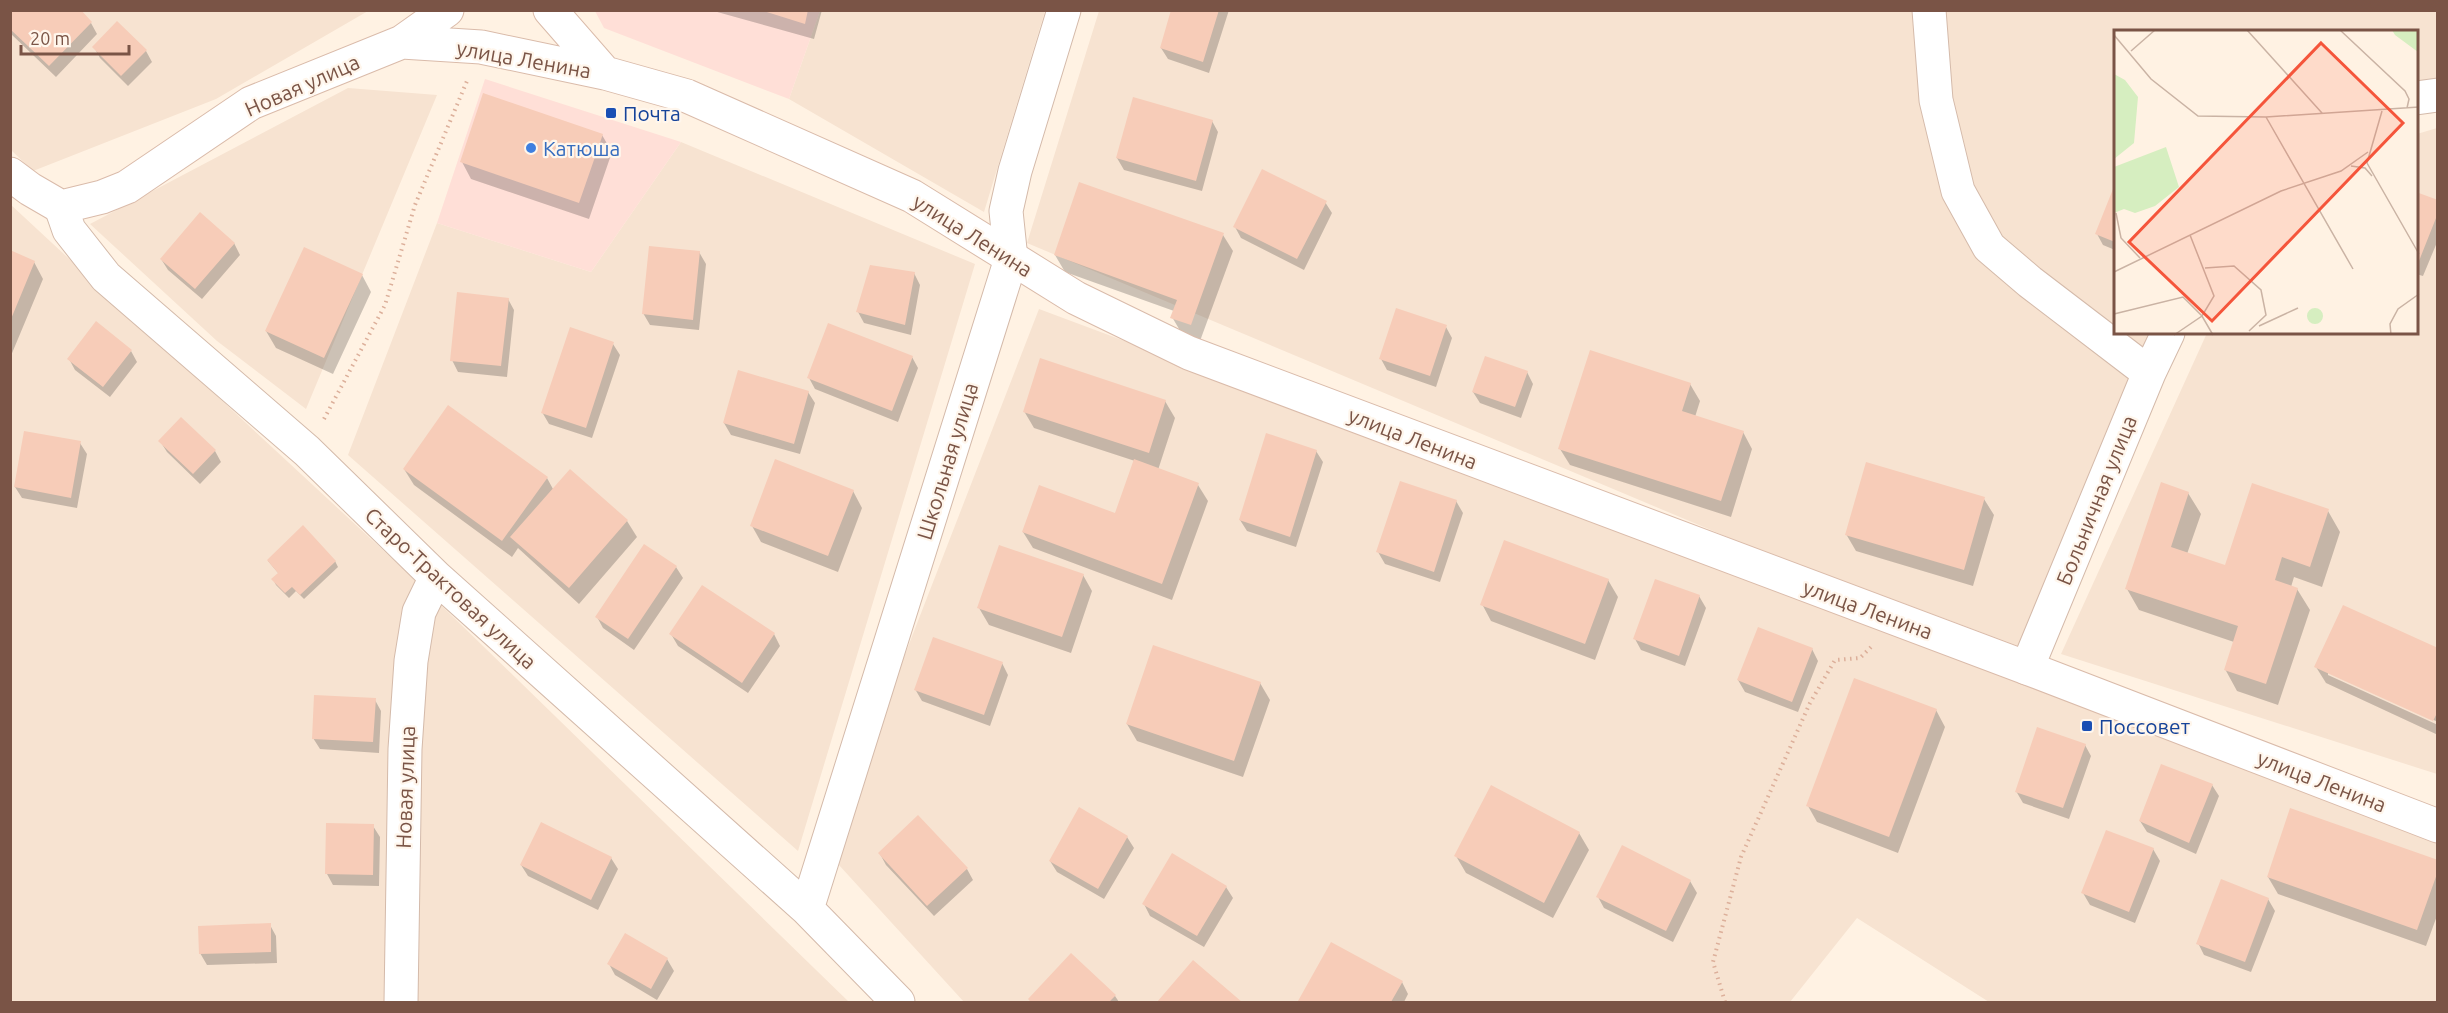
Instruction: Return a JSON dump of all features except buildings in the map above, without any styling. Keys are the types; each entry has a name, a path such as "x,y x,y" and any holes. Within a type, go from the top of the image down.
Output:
{"street":[{"name":"Новая улица","path":"61,207 102,197 127,187 251,103 402,42 447,10"},
{"path":"550,10 605,73"},
{"name":"Школьная улица","path":"807,909 1011,259 1006,212 1064,10"},
{"path":"1929,10 1936,100 1958,191 1989,246 2030,282 2149,373"},
{"name":"улица Ленина","path":"402,42 481,48 605,73 687,96 912,196 1076,298 1190,353 2027,668 2438,826"},
{"path":"2418,98 2438,95"},
{"path":"10,174 61,207"},
{"name":"Старо-Трактовая улица","path":"61,207 69,230 106,277 307,451 436,577 807,909 898,1002"},
{"name":"Больничная улица","path":"2027,668 2149,373 2168,334"},
{"name":"Новая улица","path":"401,1002 405,749 411,660 419,612 436,577"}],"path":[{"path":"307,451 385,305 415,205 481,48"},
{"path":"1725,1002 1713,962 1742,857 1810,703 1835,660 1860,658 1898,621"}],"shaded area":[{"path":"10,11 368,11 216,99 33,171 11,150"},
{"path":"595,11 820,11 789,99 604,28"},
{"path":"820,11 1045,11 984,212 789,99"},
{"path":"1099,11 2437,11 2437,80 2418,86 2418,30 2114,30 2114,334 2159,334 2019,646 1749,546 1027,243"},
{"path":"485,79 681,142 591,272 437,223"},
{"path":"348,88 437,95 306,409 217,341 90,224"},
{"path":"2437,128 2437,774 2061,654 2207,334 2418,334 2418,134"},
{"path":"681,142 975,264 798,851 348,455 437,223 591,272"},
{"path":"10,204 412,577 849,1002 11,1002"},
{"path":"1039,309 2437,831 2437,1002 1989,1002 1857,918 1790,1002 964,1002 828,853"}],"place":[{"name":"Почта","path":"611,113"},
{"name":"Катюша","path":"531,148"},
{"name":"Поссовет","path":"2087,726"}]}
